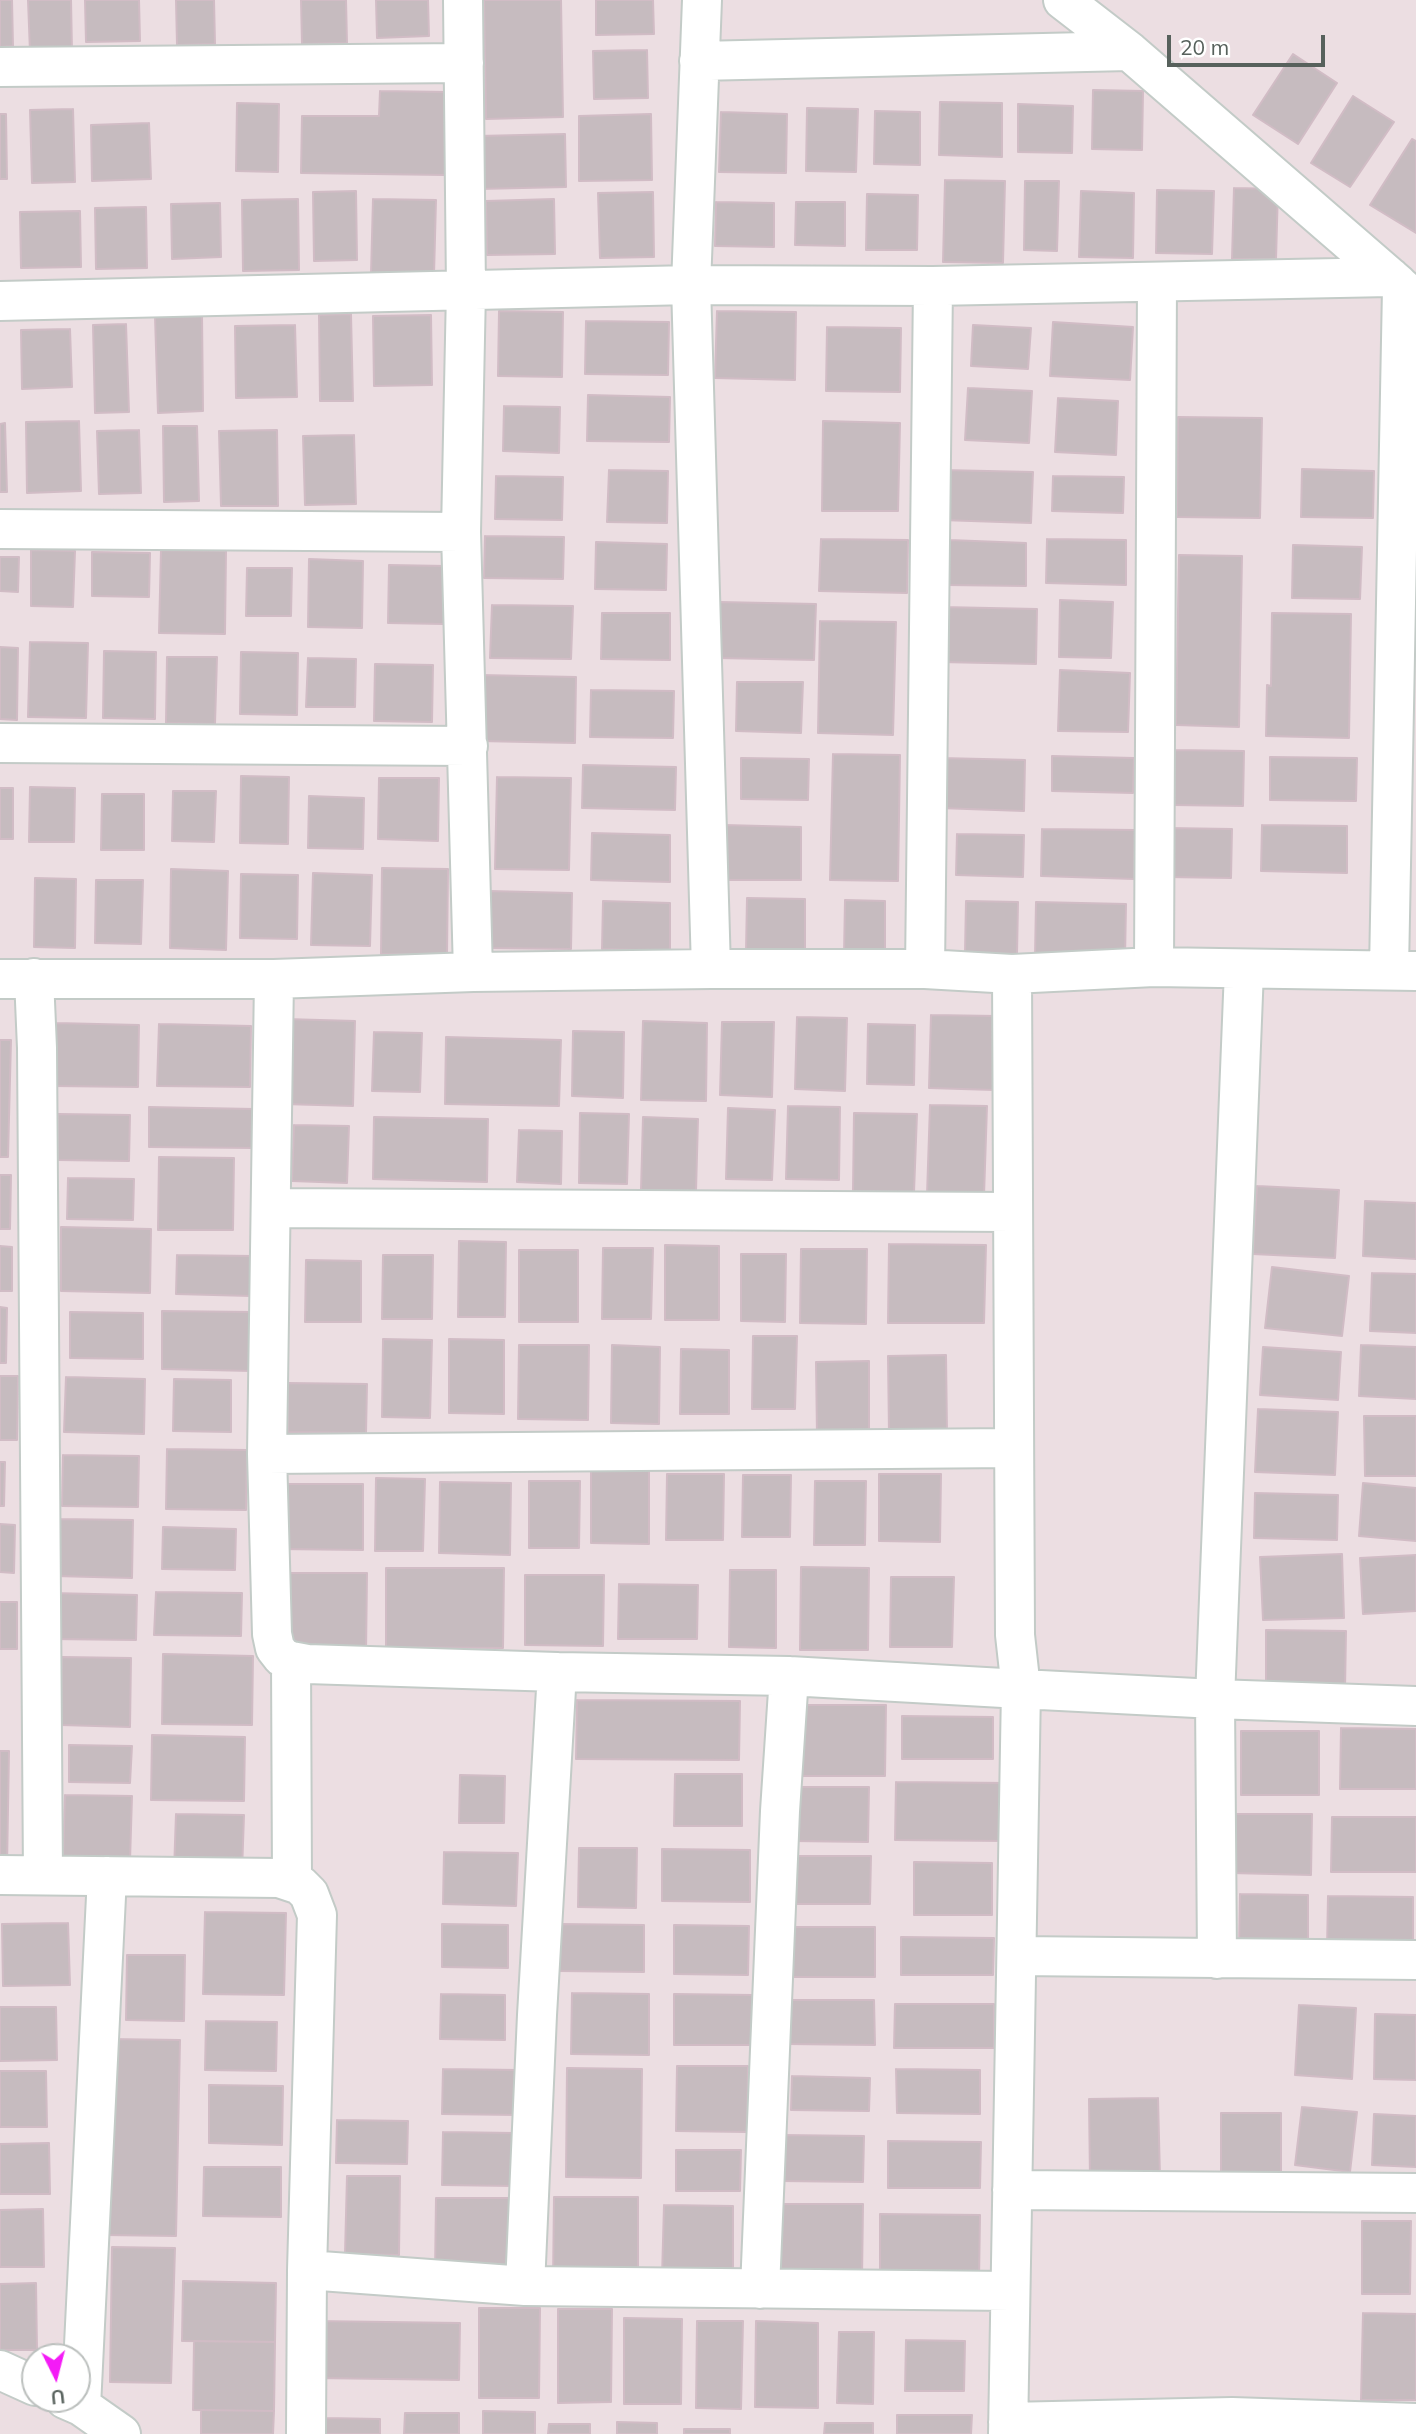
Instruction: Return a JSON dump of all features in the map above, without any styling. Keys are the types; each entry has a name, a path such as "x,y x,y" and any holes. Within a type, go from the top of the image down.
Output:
{"street":[{"path":"463,0 466,290 461,532 473,972"},
{"path":"702,0 691,285 711,969"},
{"path":"43,1875 37,1076 17,979 274,979 473,972 711,969 925,969 1012,974 1154,967 1402,970 1403,288 1129,51 1063,0"},
{"path":"699,61 1129,51"},
{"path":"0,66 464,63"},
{"path":"0,301 691,285 933,286 1157,282 1403,288"},
{"path":"1154,967 1157,282"},
{"path":"925,969 933,286"},
{"path":"0,529 461,532"},
{"path":"0,743 468,746"},
{"path":"1216,1959 1215,1699 1244,970"},
{"path":"1012,974 1015,1635 1021,1689 1008,2428 1416,2423"},
{"path":"274,979 267,1454 272,1634 275,1648 282,1657 307,1664 789,1676 1215,1699 1416,1706"},
{"path":"271,1208 1012,1212"},
{"path":"267,1454 1013,1448"},
{"path":"291,1661 292,1880"},
{"path":"525,2286 557,1672"},
{"path":"760,2289 780,1811 789,1676"},
{"path":"0,1875 279,1878 292,1880 309,1894 317,1915 307,2270 306,2434"},
{"path":"77,2343 107,1876"},
{"path":"1017,1956 1416,1959"},
{"path":"1012,2190 1416,2193"},
{"path":"307,2270 525,2286 1010,2291"},
{"path":"0,2370 21,2380"},
{"path":"88,2413 121,2434"}],"building":[{"path":"0,0 12,0 13,46 0,47"},
{"path":"28,0 71,0 72,51 30,52"},
{"path":"85,0 139,0 140,41 86,42"},
{"path":"176,0 214,0 215,44 177,45"},
{"path":"301,0 346,0 347,43 302,44"},
{"path":"376,0 428,0 429,36 377,38"},
{"path":"484,0 561,0 563,117 486,119"},
{"path":"596,0 653,0 654,34 596,35"},
{"path":"647,50 648,98 594,99 593,51"},
{"path":"1293,54 1337,83 1298,144 1253,115"},
{"path":"1093,90 1143,91 1142,150 1092,149"},
{"path":"380,91 447,92 445,175 301,173 302,116 379,116"},
{"path":"1353,96 1394,122 1350,187 1311,163"},
{"path":"940,102 1002,103 1002,157 939,155"},
{"path":"237,103 279,104 278,172 236,171"},
{"path":"1018,104 1073,106 1072,153 1018,152"},
{"path":"807,108 858,109 856,172 806,171"},
{"path":"73,109 75,182 32,183 30,110"},
{"path":"875,111 920,112 920,165 874,164"},
{"path":"721,112 787,114 786,173 719,172"},
{"path":"0,114 6,114 7,179 0,179"},
{"path":"651,114 652,180 579,181 579,116"},
{"path":"149,123 151,179 92,181 91,125"},
{"path":"565,134 566,187 479,189 478,136"},
{"path":"1412,139 1416,141 1416,233 1370,205"},
{"path":"945,180 1005,181 1003,263 943,262"},
{"path":"1025,181 1059,181 1057,251 1024,250"},
{"path":"1234,188 1278,189 1276,259 1232,259"},
{"path":"1157,190 1214,191 1212,254 1156,253"},
{"path":"356,191 357,260 314,261 313,192"},
{"path":"1081,191 1134,193 1133,258 1079,257"},
{"path":"653,192 654,257 600,258 598,193"},
{"path":"867,194 918,195 917,250 866,250"},
{"path":"298,199 299,270 243,271 242,200"},
{"path":"373,199 436,200 434,275 371,274"},
{"path":"554,199 555,254 487,255 486,201"},
{"path":"716,202 774,203 774,247 715,246"},
{"path":"796,202 845,202 845,246 795,245"},
{"path":"220,203 221,257 172,259 171,204"},
{"path":"146,207 147,268 96,269 95,208"},
{"path":"80,211 81,267 21,268 20,212"},
{"path":"499,311 563,312 562,377 498,376"},
{"path":"717,311 796,312 795,380 715,378"},
{"path":"202,314 203,411 158,413 155,316"},
{"path":"351,314 353,401 320,401 319,315"},
{"path":"431,315 432,385 374,386 373,316"},
{"path":"586,321 669,322 668,375 585,374"},
{"path":"1053,322 1133,327 1130,380 1050,376"},
{"path":"126,324 129,412 95,413 93,325"},
{"path":"295,325 297,397 236,398 235,326"},
{"path":"973,325 1031,328 1028,369 971,366"},
{"path":"827,327 901,328 900,392 826,391"},
{"path":"70,329 72,387 22,389 21,330"},
{"path":"968,388 1032,391 1029,443 965,440"},
{"path":"588,395 670,397 669,442 587,441"},
{"path":"1058,398 1118,401 1116,455 1055,452"},
{"path":"504,406 560,407 559,453 503,451"},
{"path":"1178,417 1262,418 1260,518 1177,517"},
{"path":"79,421 81,491 27,493 26,422"},
{"path":"823,421 900,423 898,511 822,511"},
{"path":"5,423 7,492 0,492 0,424"},
{"path":"163,426 197,426 199,501 164,502"},
{"path":"139,430 141,493 99,494 97,431"},
{"path":"277,430 278,506 221,506 219,431"},
{"path":"354,435 356,504 305,505 303,436"},
{"path":"1302,469 1374,471 1373,518 1301,517"},
{"path":"609,470 668,471 667,523 607,522"},
{"path":"942,470 1033,472 1031,523 941,520"},
{"path":"496,476 563,477 562,520 495,519"},
{"path":"1053,476 1124,477 1123,513 1052,511"},
{"path":"485,536 564,537 563,579 484,578"},
{"path":"821,539 908,540 907,593 819,591"},
{"path":"1047,539 1126,540 1126,585 1046,583"},
{"path":"949,540 1026,543 1026,586 947,585"},
{"path":"596,542 667,544 666,590 595,589"},
{"path":"1293,545 1362,547 1360,599 1292,598"},
{"path":"31,550 75,551 73,607 31,606"},
{"path":"161,550 226,551 225,634 159,633"},
{"path":"92,552 150,553 149,597 92,596"},
{"path":"1179,555 1242,556 1239,727 1176,725"},
{"path":"0,557 19,557 18,592 0,591"},
{"path":"309,559 363,561 362,628 308,627"},
{"path":"389,565 446,566 444,624 388,623"},
{"path":"247,568 292,568 291,616 246,616"},
{"path":"1060,600 1113,602 1111,658 1059,657"},
{"path":"719,602 816,604 814,660 718,658"},
{"path":"492,605 573,606 571,659 490,658"},
{"path":"942,607 1037,609 1036,664 940,662"},
{"path":"602,613 670,613 670,660 601,659"},
{"path":"1272,613 1351,614 1349,738 1266,736 1267,685 1271,686"},
{"path":"820,621 896,622 893,735 818,733"},
{"path":"30,642 88,643 86,718 28,717"},
{"path":"0,647 18,648 17,720 0,719"},
{"path":"104,651 156,652 155,719 103,718"},
{"path":"241,652 298,653 297,715 240,714"},
{"path":"167,657 217,657 215,724 166,723"},
{"path":"308,658 356,659 355,707 306,707"},
{"path":"375,664 433,665 432,722 374,721"},
{"path":"1060,670 1130,673 1128,732 1058,731"},
{"path":"480,675 576,677 575,743 479,741"},
{"path":"737,682 803,682 801,733 736,731"},
{"path":"591,690 674,691 673,738 590,737"},
{"path":"1174,750 1244,751 1243,806 1173,805"},
{"path":"833,754 900,755 898,881 830,880"},
{"path":"1052,756 1134,758 1133,793 1052,791"},
{"path":"1270,757 1357,758 1356,801 1270,800"},
{"path":"741,758 809,759 808,800 741,799"},
{"path":"941,758 1025,760 1024,811 939,808"},
{"path":"583,765 676,767 675,810 582,808"},
{"path":"241,776 289,777 288,844 240,843"},
{"path":"497,777 571,778 569,870 495,869"},
{"path":"379,778 439,778 438,841 378,839"},
{"path":"30,787 75,788 74,842 29,842"},
{"path":"0,788 13,788 13,839 0,839"},
{"path":"173,791 216,791 214,842 172,841"},
{"path":"102,794 144,794 144,850 101,850"},
{"path":"309,796 364,798 363,849 308,848"},
{"path":"724,825 801,827 801,880 724,880"},
{"path":"1262,825 1347,826 1347,873 1261,871"},
{"path":"1167,828 1232,829 1231,878 1167,877"},
{"path":"1042,829 1135,830 1134,879 1041,876"},
{"path":"592,833 670,835 670,882 591,880"},
{"path":"957,834 1024,835 1023,877 956,875"},
{"path":"382,868 448,869 447,955 381,954"},
{"path":"171,869 228,871 226,950 170,948"},
{"path":"313,873 372,875 370,946 311,945"},
{"path":"241,874 298,875 297,939 240,938"},
{"path":"35,878 76,879 75,948 34,947"},
{"path":"96,880 143,880 141,944 95,943"},
{"path":"489,891 572,893 571,949 488,948"},
{"path":"747,898 805,899 805,953 746,952"},
{"path":"845,900 885,901 885,955 844,955"},
{"path":"603,901 670,903 670,951 602,949"},
{"path":"966,901 1018,902 1017,954 965,953"},
{"path":"1036,902 1126,904 1125,959 1035,957"},
{"path":"931,1015 996,1016 994,1090 929,1088"},
{"path":"797,1017 847,1018 845,1091 795,1089"},
{"path":"285,1019 355,1021 353,1106 283,1104"},
{"path":"643,1021 707,1023 706,1101 641,1100"},
{"path":"722,1022 774,1022 772,1097 720,1095"},
{"path":"56,1023 139,1025 138,1087 54,1086"},
{"path":"159,1024 251,1026 250,1087 157,1086"},
{"path":"868,1024 915,1025 914,1085 867,1084"},
{"path":"573,1031 624,1032 623,1098 572,1096"},
{"path":"374,1032 422,1033 420,1092 372,1091"},
{"path":"446,1037 561,1040 559,1106 445,1104"},
{"path":"0,1040 11,1040 8,1157 0,1157"},
{"path":"930,1105 987,1106 984,1196 927,1195"},
{"path":"788,1106 840,1107 839,1180 786,1179"},
{"path":"149,1107 254,1109 253,1148 149,1147"},
{"path":"728,1108 775,1110 772,1180 726,1179"},
{"path":"580,1113 629,1114 627,1184 579,1183"},
{"path":"854,1113 917,1114 914,1192 853,1191"},
{"path":"58,1114 130,1115 129,1161 58,1160"},
{"path":"374,1117 488,1119 487,1182 373,1179"},
{"path":"643,1117 698,1119 696,1191 641,1190"},
{"path":"294,1125 349,1126 347,1183 292,1181"},
{"path":"519,1130 562,1131 561,1184 517,1182"},
{"path":"159,1157 234,1158 233,1230 158,1230"},
{"path":"0,1175 11,1175 10,1229 0,1229"},
{"path":"68,1178 134,1179 133,1220 67,1219"},
{"path":"1257,1186 1339,1190 1335,1258 1253,1254"},
{"path":"1365,1201 1416,1203 1416,1259 1363,1256"},
{"path":"61,1227 151,1229 150,1293 61,1291"},
{"path":"459,1241 506,1242 505,1317 458,1317"},
{"path":"889,1244 986,1245 984,1323 888,1323"},
{"path":"665,1245 719,1246 719,1320 665,1320"},
{"path":"0,1246 12,1247 12,1291 0,1291"},
{"path":"603,1248 653,1248 651,1319 602,1319"},
{"path":"801,1249 867,1249 866,1324 800,1323"},
{"path":"519,1250 578,1250 578,1322 519,1322"},
{"path":"741,1254 786,1254 785,1322 741,1321"},
{"path":"177,1255 252,1256 251,1296 176,1294"},
{"path":"383,1255 433,1255 432,1319 382,1319"},
{"path":"306,1260 361,1261 361,1322 305,1322"},
{"path":"1272,1267 1349,1276 1342,1336 1265,1328"},
{"path":"1372,1273 1416,1274 1416,1333 1370,1331"},
{"path":"0,1307 7,1308 6,1363 0,1363"},
{"path":"162,1311 253,1312 252,1371 162,1369"},
{"path":"70,1312 143,1313 143,1359 70,1358"},
{"path":"753,1336 797,1336 795,1409 752,1409"},
{"path":"383,1339 432,1340 430,1418 382,1417"},
{"path":"449,1339 504,1340 504,1414 449,1413"},
{"path":"519,1345 589,1345 588,1420 518,1419"},
{"path":"612,1345 660,1347 659,1424 611,1423"},
{"path":"1361,1345 1416,1347 1416,1399 1359,1396"},
{"path":"1263,1347 1341,1352 1338,1400 1260,1395"},
{"path":"681,1349 729,1350 729,1414 680,1414"},
{"path":"946,1355 947,1433 889,1434 888,1356"},
{"path":"869,1361 869,1436 817,1436 816,1362"},
{"path":"0,1376 18,1376 17,1440 0,1440"},
{"path":"66,1377 145,1379 144,1434 64,1432"},
{"path":"174,1379 231,1380 231,1432 173,1431"},
{"path":"288,1383 367,1384 366,1433 288,1432"},
{"path":"1258,1409 1338,1412 1335,1475 1255,1472"},
{"path":"1364,1416 1416,1416 1416,1476 1365,1476"},
{"path":"167,1449 247,1450 246,1510 166,1509"},
{"path":"63,1455 139,1456 138,1507 62,1506"},
{"path":"0,1462 5,1462 4,1506 0,1506"},
{"path":"591,1465 649,1466 649,1544 591,1543"},
{"path":"667,1474 724,1474 723,1540 666,1540"},
{"path":"879,1474 941,1474 940,1542 879,1541"},
{"path":"743,1475 791,1475 790,1537 742,1537"},
{"path":"376,1478 425,1479 423,1551 375,1551"},
{"path":"529,1481 580,1481 579,1548 529,1548"},
{"path":"815,1481 866,1481 865,1545 814,1545"},
{"path":"440,1482 511,1483 510,1555 439,1553"},
{"path":"1363,1483 1416,1488 1416,1541 1359,1536"},
{"path":"278,1484 363,1484 363,1550 278,1549"},
{"path":"1255,1493 1338,1495 1337,1540 1254,1538"},
{"path":"56,1519 133,1520 132,1578 55,1576"},
{"path":"0,1524 15,1525 14,1573 0,1572"},
{"path":"163,1527 236,1529 235,1570 162,1569"},
{"path":"1342,1554 1344,1618 1263,1620 1260,1557"},
{"path":"1416,1555 1416,1611 1363,1614 1360,1558"},
{"path":"801,1567 869,1568 868,1650 800,1650"},
{"path":"386,1568 504,1568 503,1648 386,1647"},
{"path":"730,1570 776,1570 776,1648 729,1647"},
{"path":"290,1573 367,1573 366,1653 290,1652"},
{"path":"525,1575 604,1575 603,1646 525,1645"},
{"path":"891,1577 954,1577 952,1647 890,1647"},
{"path":"619,1584 698,1585 697,1639 618,1639"},
{"path":"156,1592 242,1593 241,1636 154,1635"},
{"path":"51,1593 137,1595 136,1640 50,1639"},
{"path":"0,1602 17,1602 17,1649 0,1649"},
{"path":"1266,1630 1346,1631 1345,1690 1266,1689"},
{"path":"163,1654 253,1656 252,1725 162,1724"},
{"path":"62,1657 131,1658 130,1727 61,1725"},
{"path":"577,1700 740,1701 739,1760 576,1759"},
{"path":"798,1705 886,1705 885,1776 796,1776"},
{"path":"902,1716 993,1717 993,1759 902,1759"},
{"path":"1341,1728 1416,1729 1416,1789 1340,1789"},
{"path":"1241,1731 1319,1731 1319,1795 1241,1795"},
{"path":"152,1735 245,1737 244,1801 151,1800"},
{"path":"69,1745 132,1746 130,1783 69,1782"},
{"path":"0,1751 9,1751 7,1867 0,1866"},
{"path":"675,1774 742,1774 742,1826 674,1826"},
{"path":"460,1775 505,1776 504,1823 459,1823"},
{"path":"896,1782 1008,1783 1007,1841 895,1840"},
{"path":"794,1787 869,1787 868,1842 793,1841"},
{"path":"65,1795 132,1796 130,1861 63,1859"},
{"path":"176,1814 244,1815 242,1872 174,1871"},
{"path":"1232,1814 1312,1814 1311,1875 1231,1873"},
{"path":"1332,1817 1416,1817 1416,1872 1331,1872"},
{"path":"579,1848 637,1848 636,1908 578,1907"},
{"path":"662,1849 750,1850 750,1902 662,1901"},
{"path":"444,1852 518,1853 516,1906 443,1904"},
{"path":"785,1856 871,1856 870,1904 784,1904"},
{"path":"914,1862 992,1863 992,1915 914,1915"},
{"path":"1240,1894 1308,1895 1308,1950 1239,1950"},
{"path":"1328,1896 1413,1897 1413,1951 1327,1950"},
{"path":"205,1912 286,1913 284,1995 203,1994"},
{"path":"68,1923 70,1985 3,1986 2,1924"},
{"path":"442,1924 508,1925 508,1968 442,1967"},
{"path":"559,1924 644,1925 644,1972 559,1971"},
{"path":"674,1925 749,1926 748,1975 674,1974"},
{"path":"788,1927 875,1927 875,1977 788,1977"},
{"path":"901,1937 994,1938 993,1975 901,1975"},
{"path":"127,1955 185,1955 184,2021 126,2020"},
{"path":"572,1993 649,1994 649,2055 571,2054"},
{"path":"441,1994 505,1995 505,2040 440,2039"},
{"path":"674,1994 752,1995 752,2045 674,2045"},
{"path":"788,2000 874,2000 875,2045 787,2044"},
{"path":"895,2004 994,2004 994,2048 894,2048"},
{"path":"1299,2005 1356,2008 1352,2079 1295,2075"},
{"path":"0,2007 56,2007 57,2060 0,2061"},
{"path":"1375,2014 1416,2015 1416,2080 1374,2079"},
{"path":"206,2021 277,2022 276,2071 205,2070"},
{"path":"108,2039 180,2040 176,2236 105,2235"},
{"path":"677,2066 748,2066 747,2132 676,2131"},
{"path":"567,2068 642,2069 641,2178 566,2177"},
{"path":"443,2069 518,2070 517,2115 442,2114"},
{"path":"896,2069 980,2070 980,2114 897,2113"},
{"path":"0,2071 46,2071 47,2127 0,2127"},
{"path":"792,2076 870,2078 869,2111 791,2110"},
{"path":"209,2085 283,2086 282,2145 209,2143"},
{"path":"1158,2098 1160,2178 1090,2180 1089,2099"},
{"path":"1302,2107 1357,2112 1350,2172 1295,2165"},
{"path":"1221,2113 1281,2113 1281,2181 1221,2182"},
{"path":"1374,2114 1416,2116 1416,2167 1372,2165"},
{"path":"337,2120 408,2121 407,2164 336,2163"},
{"path":"443,2132 514,2133 513,2186 442,2185"},
{"path":"781,2135 864,2136 863,2182 781,2181"},
{"path":"888,2141 981,2142 980,2188 888,2188"},
{"path":"49,2143 50,2194 0,2194 0,2144"},
{"path":"676,2150 741,2150 740,2191 676,2191"},
{"path":"204,2167 281,2167 281,2217 203,2216"},
{"path":"347,2176 400,2176 399,2255 345,2254"},
{"path":"554,2197 638,2197 638,2284 553,2283"},
{"path":"436,2198 512,2198 510,2275 435,2274"},
{"path":"776,2204 863,2204 862,2278 776,2277"},
{"path":"664,2205 733,2206 733,2278 662,2277"},
{"path":"43,2209 44,2267 0,2267 0,2210"},
{"path":"880,2214 980,2215 979,2280 880,2279"},
{"path":"1362,2221 1411,2221 1410,2294 1362,2294"},
{"path":"112,2247 175,2248 171,2383 110,2382"},
{"path":"183,2281 276,2283 275,2342 182,2341"},
{"path":"36,2283 37,2343 21,2343 21,2350 0,2350 0,2284"},
{"path":"479,2308 540,2308 539,2398 479,2398"},
{"path":"558,2309 612,2309 611,2402 558,2403"},
{"path":"1363,2313 1416,2314 1416,2400 1361,2400"},
{"path":"624,2318 682,2319 681,2404 624,2404"},
{"path":"314,2321 460,2323 459,2380 314,2378"},
{"path":"697,2321 743,2321 741,2409 696,2408"},
{"path":"756,2321 818,2323 818,2408 755,2407"},
{"path":"839,2332 874,2332 873,2404 837,2403"},
{"path":"906,2340 965,2341 964,2391 905,2391"},
{"path":"194,2341 275,2342 274,2411 193,2410"},
{"path":"201,2410 274,2411 273,2434 201,2434"},
{"path":"483,2411 535,2412 535,2434 483,2434"},
{"path":"405,2413 459,2413 459,2434 404,2434"},
{"path":"897,2415 972,2415 971,2434 897,2434"},
{"path":"325,2418 380,2419 380,2434 324,2434"},
{"path":"617,2422 657,2423 657,2434 617,2434"},
{"path":"825,2423 873,2423 873,2434 824,2434"},
{"path":"549,2424 590,2424 590,2434 548,2434"},
{"path":"684,2429 730,2429 730,2434 684,2434"}]}
